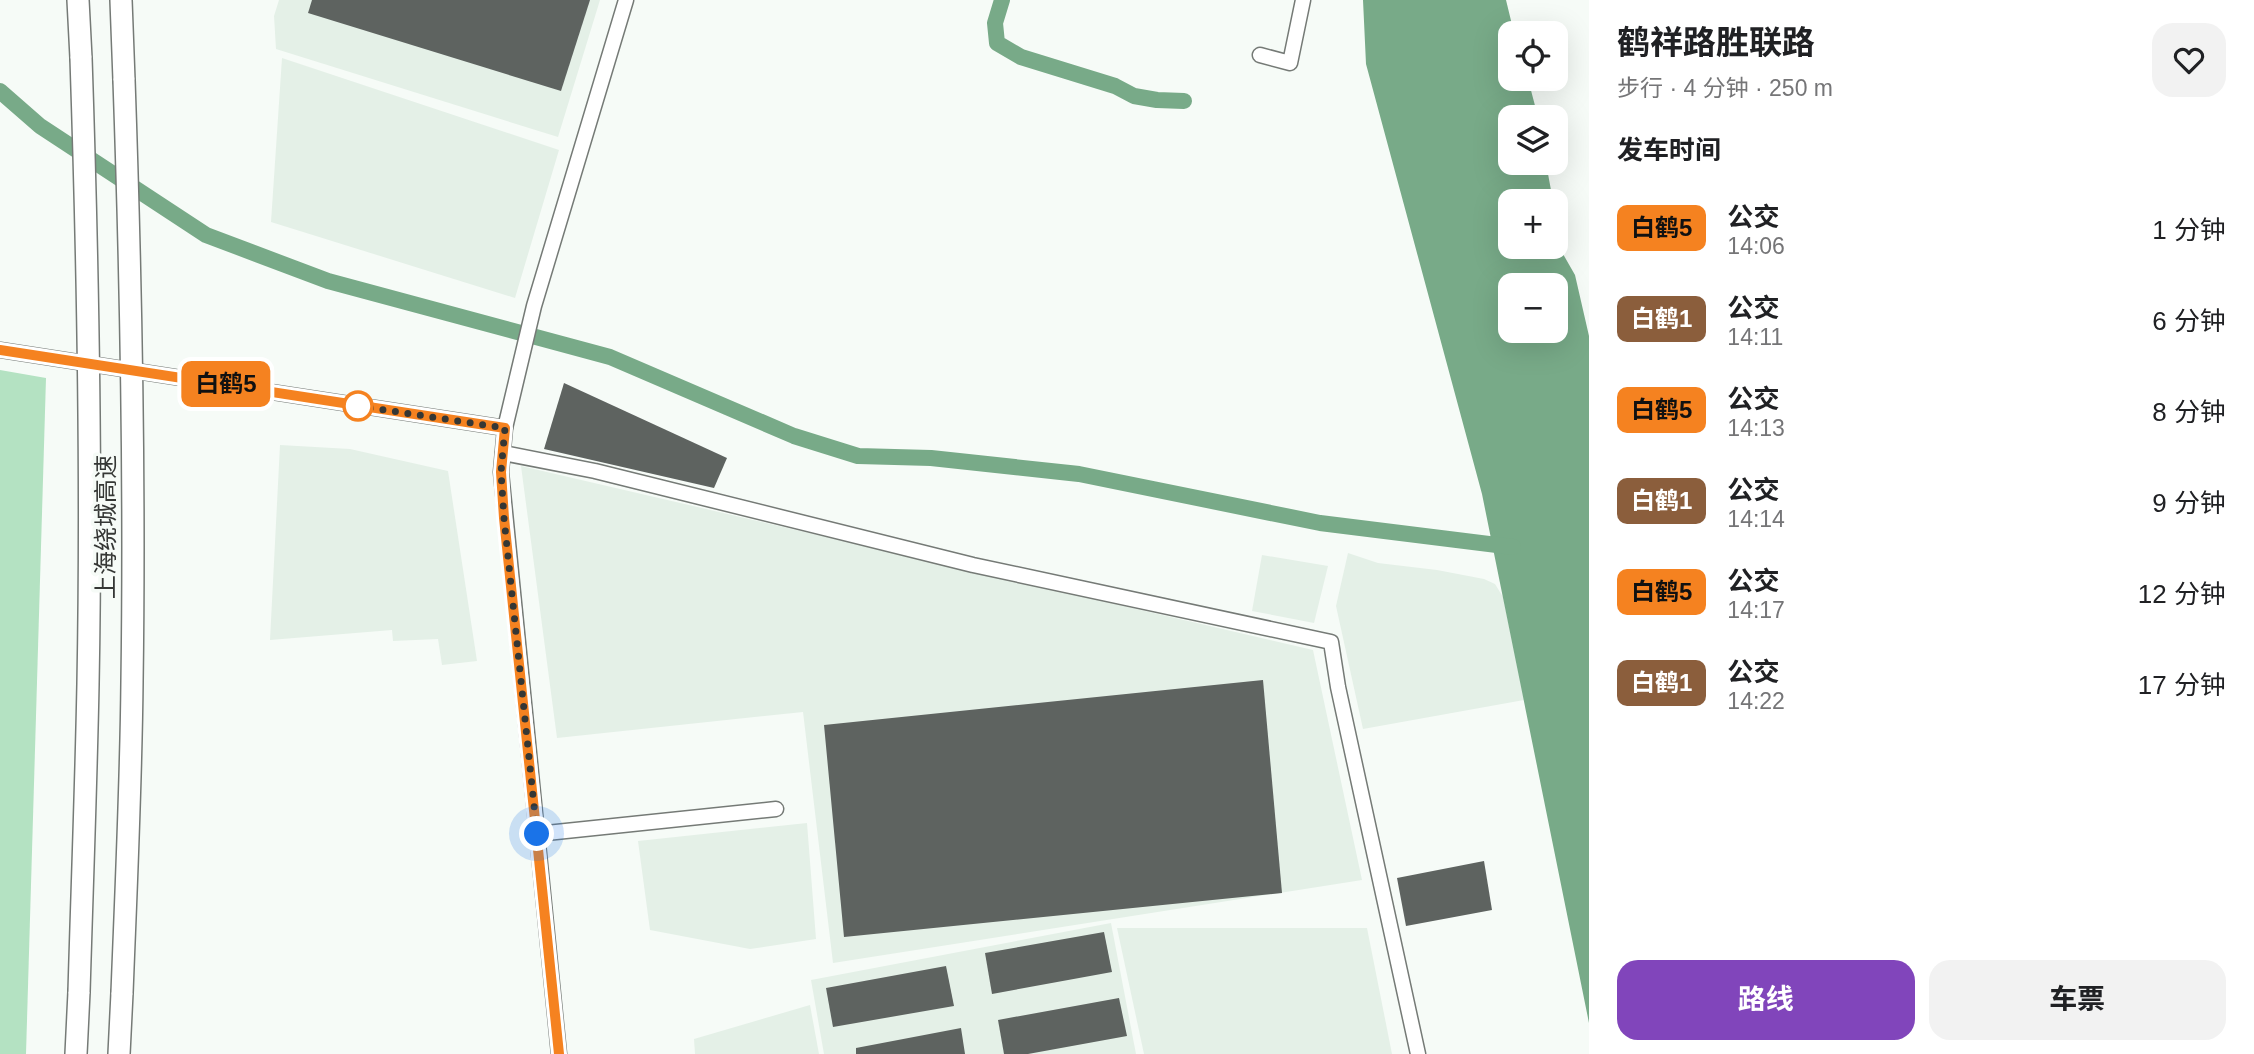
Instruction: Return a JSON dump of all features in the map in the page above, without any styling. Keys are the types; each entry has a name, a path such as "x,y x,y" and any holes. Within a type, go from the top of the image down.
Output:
{"highway":[{"name":"上海绕城高速","path":"76,1054 88,683 89,531 85,179 78,0"},
{"name":"上海绕城高速","path":"119,1054 132,683 129,202 121,0"}],"street":[{"path":"559,1054 501,472 505,428 534,306 626,0"},
{"path":"1260,55 1290,63 1303,0"},
{"path":"0,350 505,428"},
{"path":"503,453 595,471 973,565 1331,642 1338,687 1418,1054"},
{"path":"537,834 776,809"}],"shaded area":[{"path":"279,0 600,0 558,137 276,49 274,16"},
{"path":"1363,0 1506,0 1511,21 1498,21 1498,91 1531,91 1535,105 1498,105 1498,175 1548,175 1551,189 1498,189 1498,259 1566,259 1575,275 1589,336 1589,1023 1482,494 1366,64"},
{"path":"282,58 559,150 515,298 271,222"},
{"path":"0,370 46,378 26,1054 0,1054"},
{"path":"280,445 350,449 448,471 477,661 442,665 438,639 393,641 392,630 270,640"},
{"path":"521,466 1313,650 1362,880 833,963 803,712 557,738"},
{"path":"1348,553 1378,563 1437,570 1484,579 1495,584 1503,597 1524,700 1363,729 1336,606"},
{"path":"1262,555 1328,566 1314,623 1252,611"},
{"path":"807,823 816,939 750,949 650,930 638,841"},
{"path":"1111,923 1136,1054 824,1054 811,980"},
{"path":"1117,928 1367,928 1392,1054 1144,1054"},
{"path":"810,1005 819,1054 695,1054 694,1039"}],"building":[{"path":"312,0 590,0 561,91 308,13"},
{"path":"564,383 727,458 714,488 544,449"},
{"path":"1263,680 1282,893 844,937 824,725"},
{"path":"1484,861 1492,910 1406,926 1397,878"},
{"path":"1104,932 1112,972 992,994 985,953"},
{"path":"946,966 954,1006 833,1027 826,988"},
{"path":"1119,998 1127,1036 1028,1054 1004,1054 998,1020"},
{"path":"961,1028 965,1054 856,1054 856,1048"}],"waterway":[{"path":"1002,0 995,23 997,43 1021,57 1115,86 1134,96 1184,101"},
{"path":"0,91 40,126 206,235 328,281 610,357 794,436 858,456 931,458 1079,474 1320,523 1513,547"}],"bus line":[{"name":"白鹤5","path":"0,350 505,428 501,472 504,518 559,1054"}],"route":[{"path":"358,406 505,428 501,472 504,518 537,834"}]}
